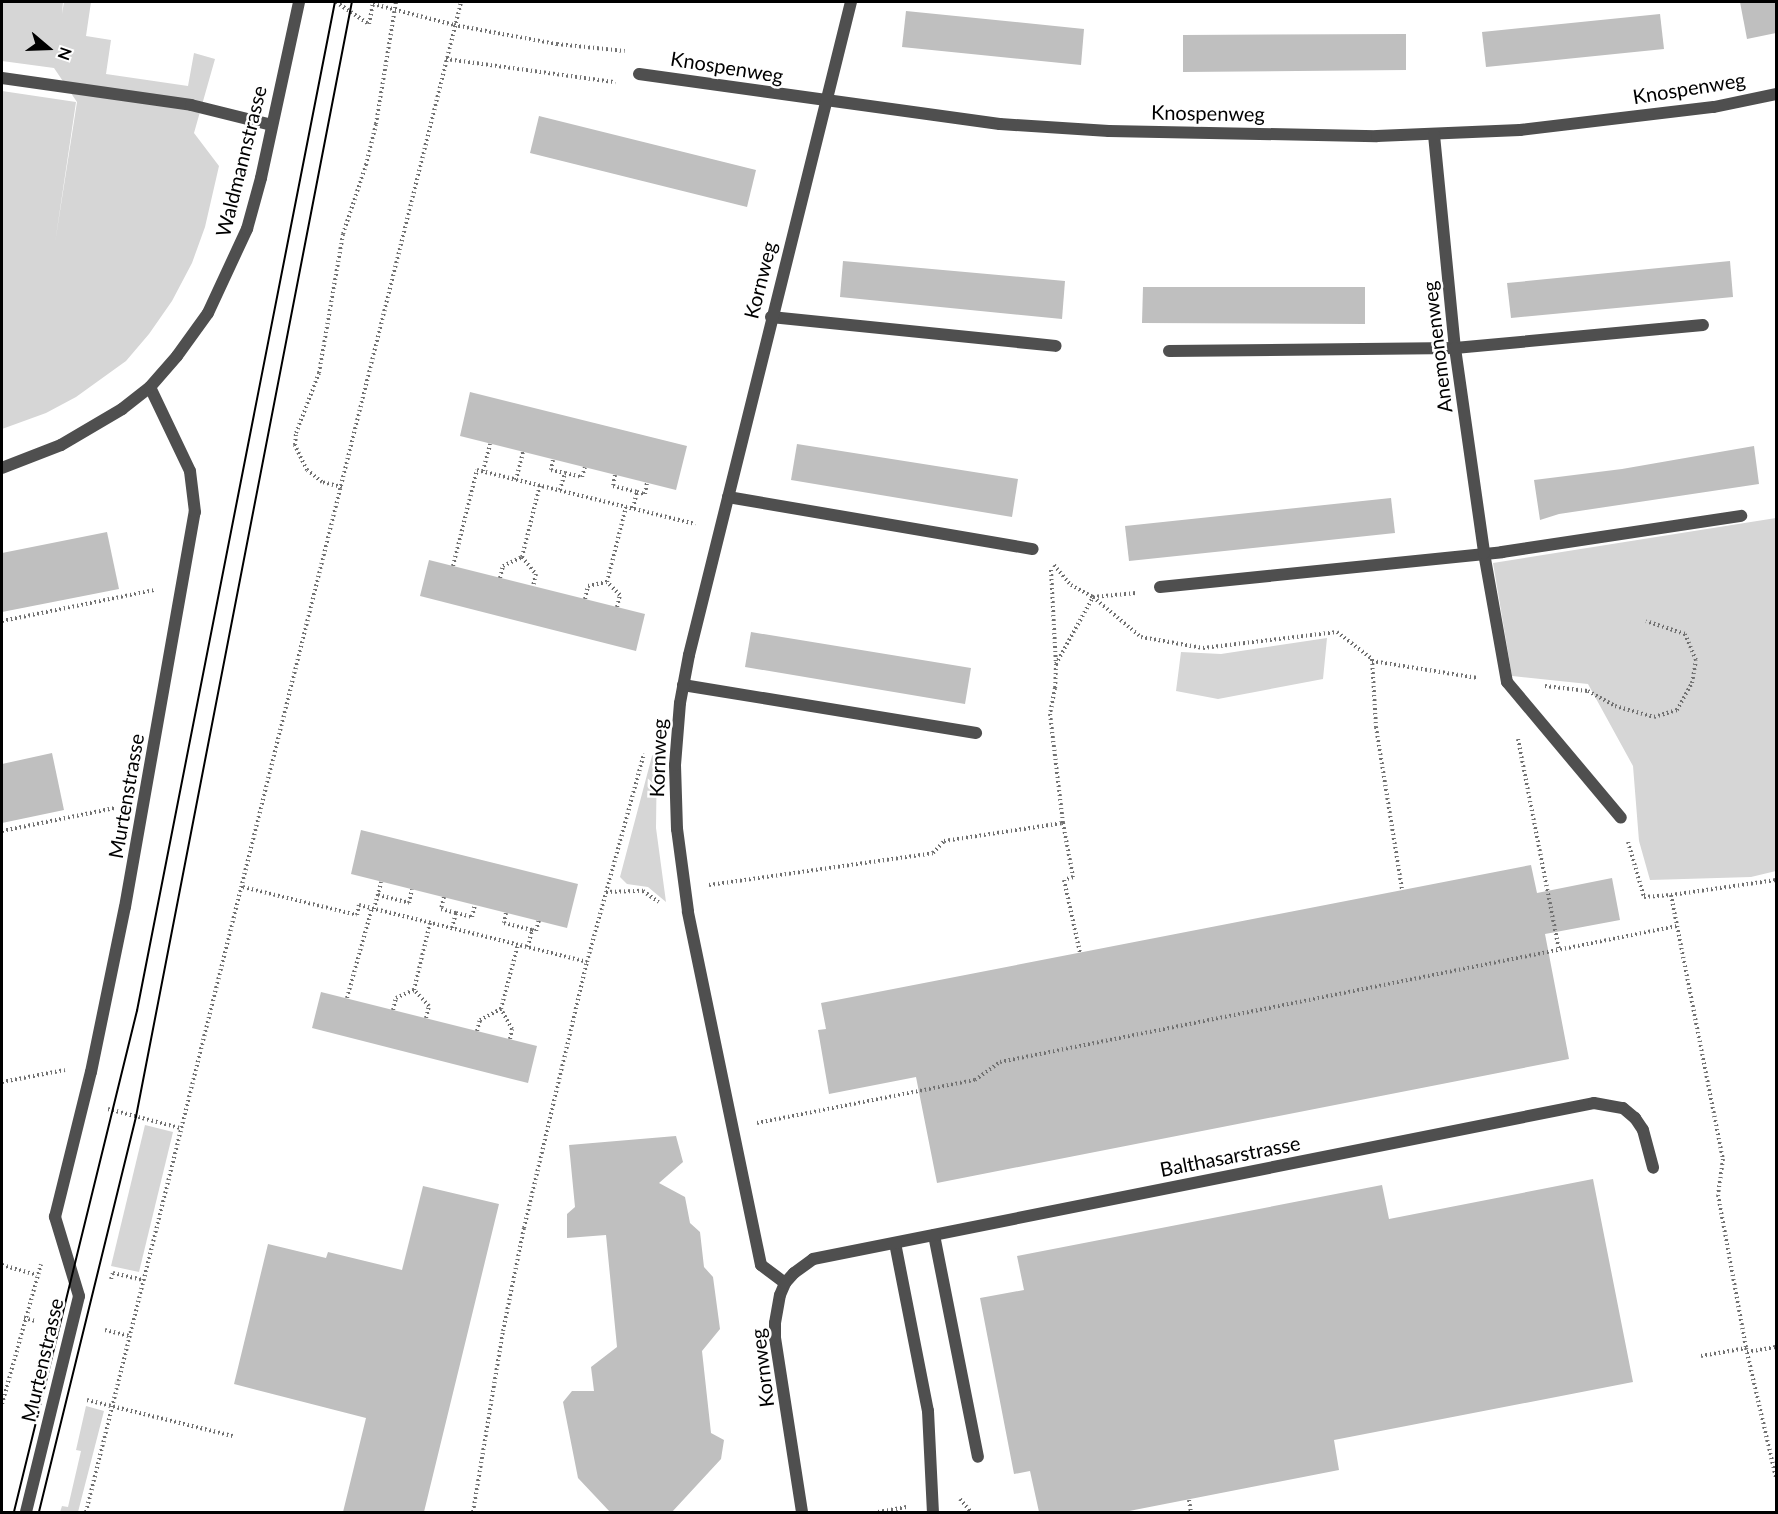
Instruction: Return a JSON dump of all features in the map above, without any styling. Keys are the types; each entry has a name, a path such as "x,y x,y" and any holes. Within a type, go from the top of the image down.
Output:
{"street":[{"name":"Waldmannstrasse","path":"2,468 36,456 86,432 122,409 150,387 194,334 226,279 247,229 299,2"},
{"name":"Kornweg","path":"802,1512 775,1338 776,1309 785,1283 761,1265 685,888 677,829 675,788 683,685 771,317 851,2"},
{"name":"Knospenweg","path":"639,74 824,102 1000,124 1098,131 1377,136 1520,130 1680,111 1776,94"},
{"path":"2,78 191,105 272,125"},
{"name":"Anemonenweg","path":"1434,135 1455,348 1484,553 1507,682"},
{"path":"771,317 1056,346"},
{"path":"1169,351 1455,348 1703,325"},
{"name":"Murtenstrasse","path":"26,1512 79,1296 55,1217 91,1072 145,801 195,512 194,490 182,450 150,387"},
{"path":"728,497 1033,549"},
{"path":"1160,587 1484,553 1741,516"},
{"path":"1507,682 1621,818"},
{"path":"683,685 976,733"},
{"name":"Balthasarstrasse","path":"785,1283 804,1264 813,1259 1594,1103 1623,1108 1635,1118 1643,1130 1653,1168"},
{"path":"934,1235 978,1457"},
{"path":"895,1243 928,1410 933,1512"}],"path":[{"path":"336,2 369,24 373,4 454,25 557,44 632,51"},
{"path":"342,487 322,482 307,470 295,445 296,433 319,373 344,234 366,165 376,124 396,2"},
{"path":"86,1512 461,2"},
{"path":"446,59 625,84 639,74"},
{"path":"483,471 490,444"},
{"path":"516,480 523,452"},
{"path":"553,460 550,470 582,477 585,467"},
{"path":"453,566 477,470 697,524"},
{"path":"560,490 565,473"},
{"path":"615,475 613,486 645,494 647,483"},
{"path":"522,557 540,485"},
{"path":"633,508 637,492"},
{"path":"607,582 626,507"},
{"path":"500,578 503,566 522,557"},
{"path":"522,557 536,574 533,586"},
{"path":"1080,953 1064,880 1073,877 1063,823 1050,714 1055,688 1056,664 1050,560 1071,585 1093,597 1141,637 1203,648 1337,632 1372,660 1507,682 1588,691 1615,706 1654,717 1677,710 1692,683 1696,660 1685,634 1646,621"},
{"path":"585,599 588,586 607,582"},
{"path":"607,582 620,595 617,607"},
{"path":"2,621 182,584"},
{"path":"1093,597 1112,596 1160,587"},
{"path":"1056,664 1093,597"},
{"path":"1372,660 1376,727 1402,890"},
{"path":"1516,729 1559,950"},
{"path":"473,1512 503,1331 524,1228 587,962 644,754"},
{"path":"2,831 145,801"},
{"path":"1621,818 1644,897 1776,880"},
{"path":"685,888 933,853 944,841 1063,823"},
{"path":"347,998 381,882"},
{"path":"243,887 357,915 359,905 587,962"},
{"path":"378,895 409,903 412,890"},
{"path":"606,892 643,891 656,898 662,909"},
{"path":"1671,895 1723,1159 1718,1196 1747,1350 1776,1478"},
{"path":"444,897 441,909 456,913 472,917 475,905"},
{"path":"452,928 456,913"},
{"path":"506,913 504,922 536,931 538,920"},
{"path":"414,990 429,923"},
{"path":"753,1124 975,1080 1000,1062 1677,926"},
{"path":"528,947 532,930"},
{"path":"510,1039 512,1029 501,1009 518,944"},
{"path":"393,1010 396,998 414,990"},
{"path":"414,990 429,1006 426,1018"},
{"path":"477,1031 480,1020 501,1009"},
{"path":"2,1083 74,1068 91,1072"},
{"path":"84,1103 180,1128"},
{"name":"Murtenstrasse","path":"2,1404 24,1318 55,1217"},
{"path":"2,1264 37,1275"},
{"path":"111,1279 113,1273 143,1280"},
{"path":"24,1318 35,1322"},
{"path":"105,1330 129,1336"},
{"path":"1701,1356 1776,1347"},
{"path":"87,1400 233,1437"},
{"path":"954,1498 959,1497 971,1512"},
{"path":"1189,1500 1191,1512"},
{"path":"878,1512 913,1506"}],"shaded area":[{"path":"2,2 63,2 62,14 64,2 91,2 86,36 111,40 106,74 188,86 194,53 215,59 194,133 219,166 205,227 192,263 172,301 149,334 126,361 76,397 46,413 2,429 2,91 76,102 55,243 77,102 54,68 2,61"},
{"path":"1776,518 1776,871 1751,877 1650,880 1639,841 1633,766 1588,684 1512,676 1493,563"},
{"path":"1327,638 1323,679 1218,699 1176,691 1181,652 1221,654"},
{"path":"657,750 656,828 666,902 648,887 627,884 620,877 652,756"},
{"path":"145,1125 173,1132 139,1272 111,1266"},
{"path":"86,1406 104,1411 78,1512 60,1512 62,1506 68,1507 81,1451 76,1450"}],"building":[{"path":"1740,2 1776,2 1776,33 1747,39"},
{"path":"906,11 1084,29 1081,65 902,47"},
{"path":"1660,14 1664,49 1486,67 1482,32"},
{"path":"1406,34 1406,70 1183,72 1183,35"},
{"path":"539,116 756,170 747,207 530,153"},
{"path":"843,261 1065,281 1062,319 840,297"},
{"path":"1730,261 1733,297 1511,318 1507,283"},
{"path":"1143,287 1365,287 1365,324 1142,323"},
{"path":"470,392 687,446 676,490 460,436"},
{"path":"797,444 1018,479 1012,517 791,480"},
{"path":"1754,446 1759,484 1559,514 1540,520 1534,480 1622,469"},
{"path":"1391,498 1395,533 1129,561 1125,526"},
{"path":"107,532 119,589 2,612 2,553"},
{"path":"429,560 645,614 636,651 420,596"},
{"path":"751,632 971,668 965,704 745,667"},
{"path":"52,753 64,810 2,823 2,764"},
{"path":"361,830 578,884 567,928 351,874"},
{"path":"1531,865 1537,893 1612,878 1620,920 1545,934 1569,1059 937,1183 916,1077 829,1094 818,1030 826,1029 821,1003"},
{"path":"321,992 537,1046 528,1083 312,1028"},
{"path":"676,1136 683,1162 659,1183 685,1197 690,1223 700,1232 704,1267 713,1277 720,1329 702,1351 711,1433 724,1440 721,1459 672,1512 610,1512 578,1478 563,1402 572,1391 594,1391 591,1367 617,1347 606,1235 567,1238 567,1214 575,1207 569,1145"},
{"path":"1593,1179 1633,1382 1334,1440 1339,1470 1124,1512 1039,1512 1030,1471 1014,1474 980,1298 1024,1290 1017,1256 1382,1185 1389,1219"},
{"path":"423,1186 499,1204 424,1512 343,1512 366,1418 234,1384 268,1244 326,1258 328,1252 402,1270"}],"tram line":[{"path":"14,1512 137,1011 335,2"},
{"path":"39,1512 136,1117 352,2"}]}
